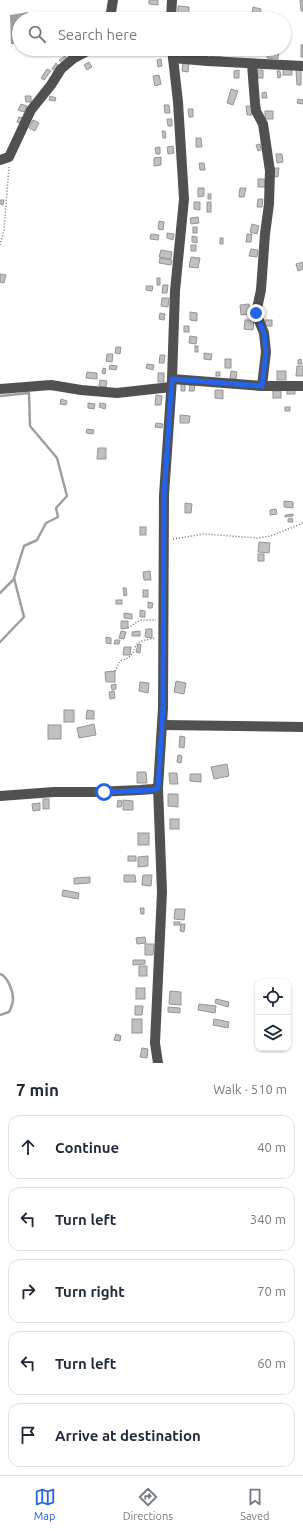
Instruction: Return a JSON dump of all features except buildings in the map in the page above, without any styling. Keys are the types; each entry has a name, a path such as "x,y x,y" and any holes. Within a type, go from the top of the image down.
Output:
{"street":[{"path":"111,12 113,0"},
{"path":"171,12 172,0"},
{"path":"4,158 31,110 51,85 60,69 78,56"},
{"path":"158,1063 155,1043 162,892 158,788 162,725 164,495 172,383 175,291 184,199 178,102 172,56"},
{"path":"194,56 252,64 303,66"},
{"path":"252,64 256,111 263,124 270,170 269,204 261,290 256,313 264,333 266,352 262,386"},
{"path":"0,389 51,385 81,390 117,393 172,383 303,386"},
{"path":"162,725 303,727"},
{"path":"0,796 54,792 153,790 158,788"}],"path":[{"path":"0,245 4,230 4,158"},
{"path":"164,541 204,534 257,538 271,536 303,523"},
{"path":"128,628 140,620 164,619"},
{"path":"115,671 120,661 129,658 133,654 136,645 142,641 163,637"}],"shaded area":[{"path":"10,15 12,15 12,44 11,44"}],"waterway":[{"path":"0,396 29,393 30,426 57,458 67,496 56,508 58,517 46,523 37,540 24,546 14,578 24,617 0,642"},
{"path":"0,593 14,579"},
{"path":"0,974 3,975 8,981 13,999 9,1012 0,1015"}],"route":[{"path":"104,792 153,790 158,788 163,708 164,495 172,379 262,386 266,352 264,333 256,313"}]}
